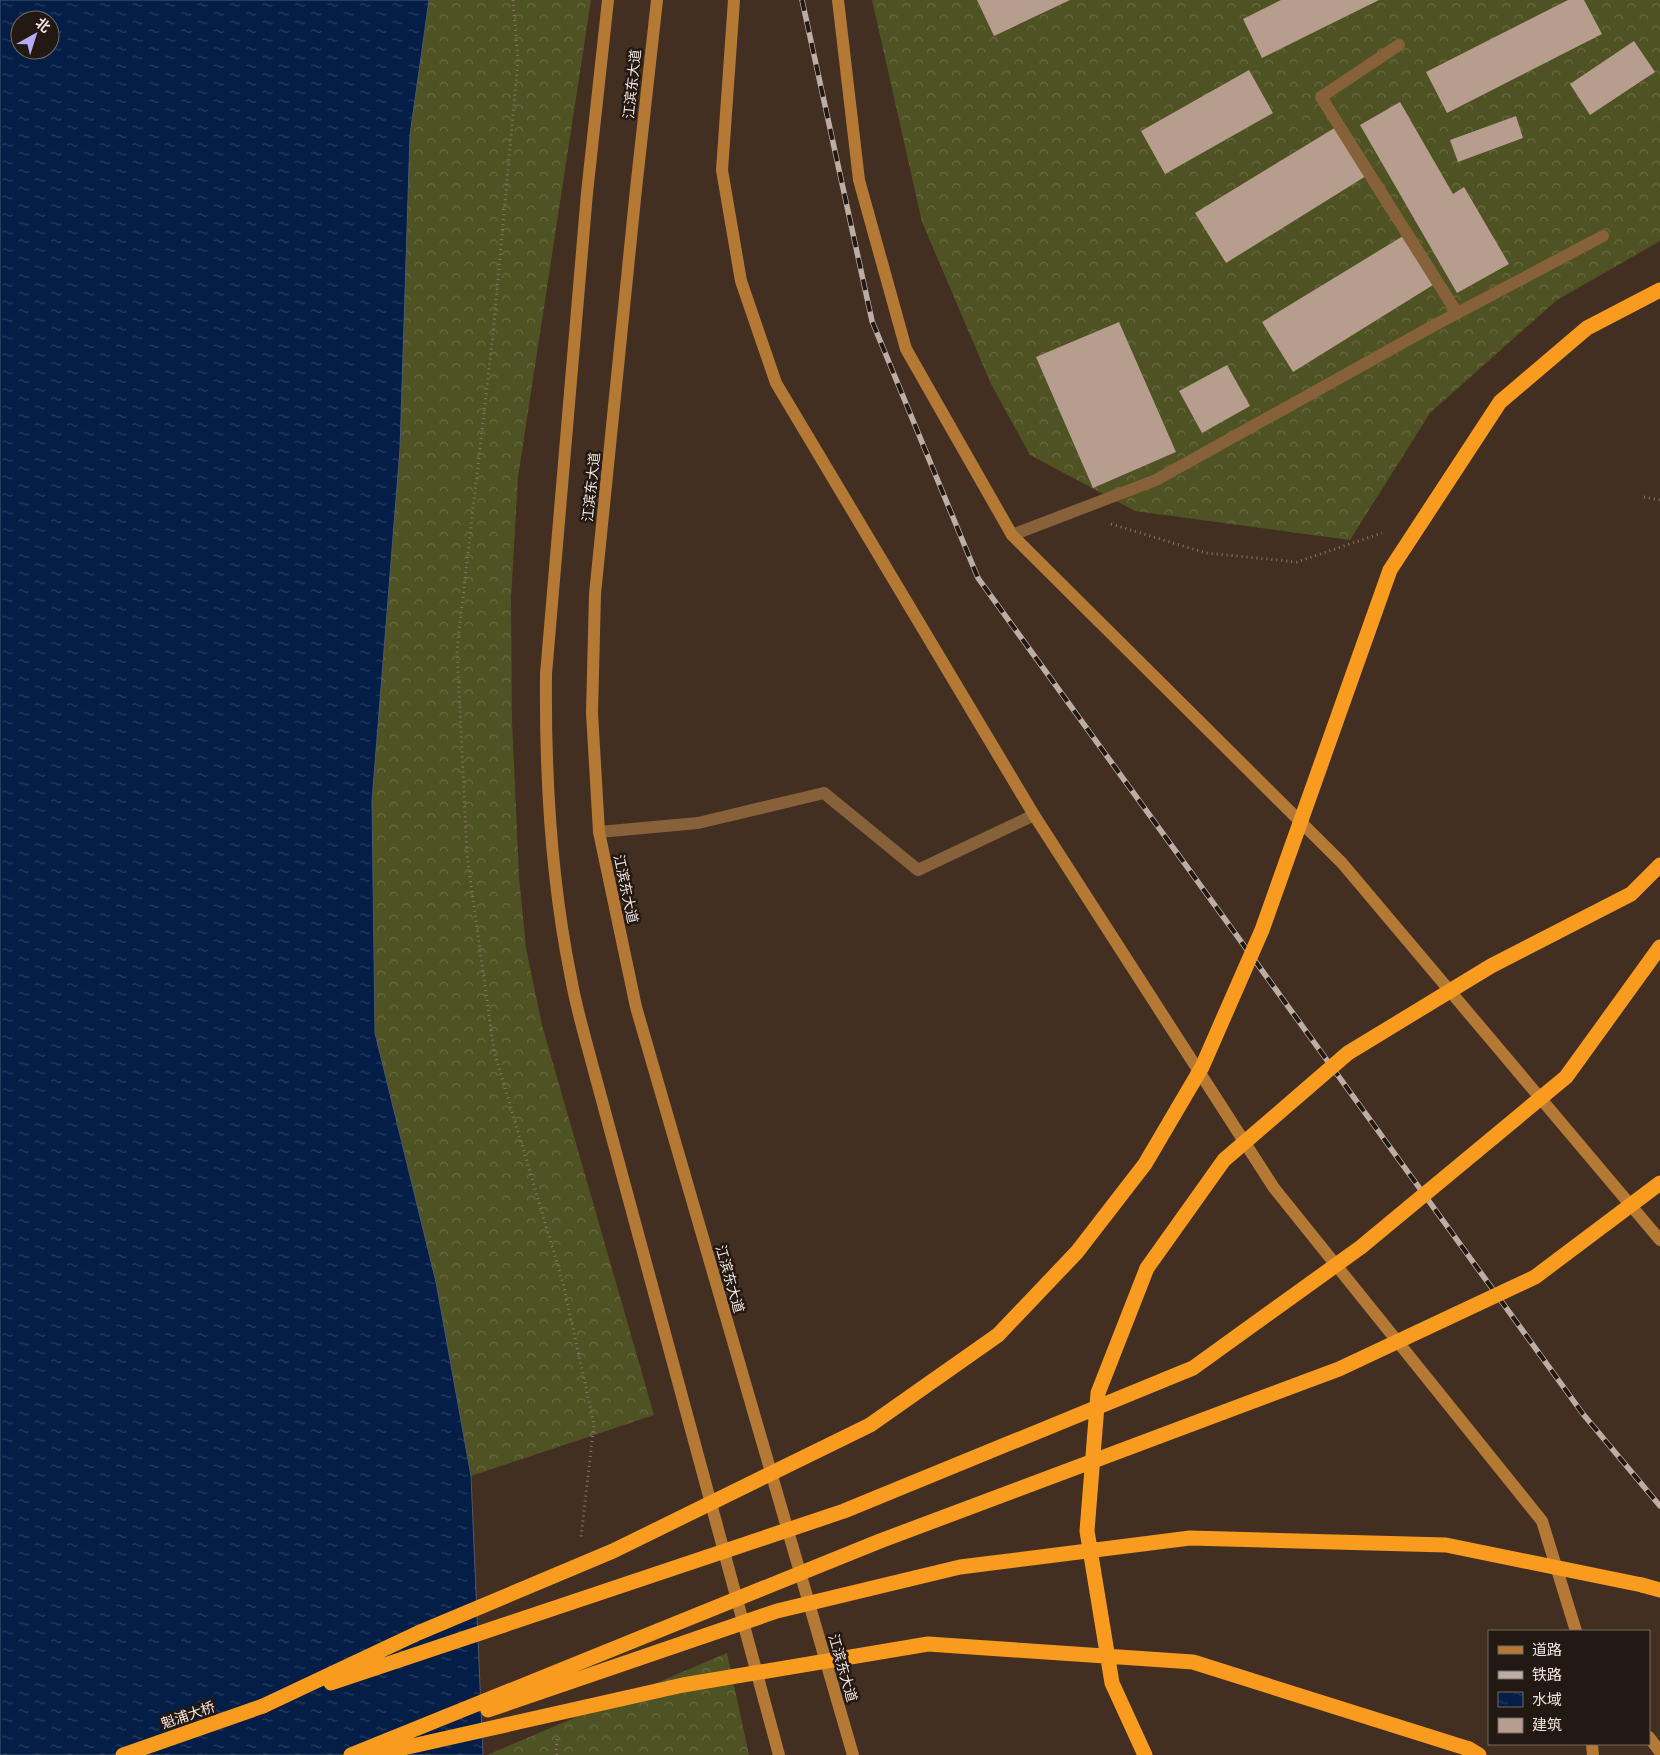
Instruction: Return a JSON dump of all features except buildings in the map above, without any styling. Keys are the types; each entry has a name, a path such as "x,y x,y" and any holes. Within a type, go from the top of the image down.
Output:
{"highway":[{"path":"263,1706 418,1633 613,1551 870,1425 998,1335 1077,1252 1145,1164 1202,1067 1262,930 1390,570 1500,402 1587,328 1660,290"},
{"path":"1146,1755 1112,1683 1087,1531 1098,1393 1147,1268 1224,1160 1348,1053 1491,966 1631,894 1660,866"},
{"path":"263,1706 844,1511 1193,1368 1361,1247 1566,1077 1660,948"},
{"path":"351,1755 880,1541 1338,1369 1535,1277 1660,1183"},
{"path":"356,1755 777,1611 960,1567 1190,1538 1446,1545 1660,1590"},
{"path":"372,1755 683,1686 928,1644 1192,1662 1469,1749 1479,1755"},
{"name":"魁浦大桥","path":"123,1755 263,1706"}],"main road":[{"path":"608,0 587,193 546,674 545,735 558,892 571,978 587,1045 779,1755"},
{"name":"江滨东大道","path":"657,0 595,594 592,713 599,832 636,1007 853,1755"},
{"path":"734,0 722,170 741,281 776,383 1034,815 1274,1188 1542,1521 1576,1630"},
{"path":"838,0 859,180 906,349 1012,534 1342,863 1660,1240"},
{"path":"1650,1738 1660,1752"}],"street":[{"path":"1398,45 1321,97 1457,313"},
{"path":"1012,534 1156,480 1457,313 1603,236"},
{"path":"599,832 698,823 824,793 918,870 1034,815"}],"path":[{"path":"513,0 518,60 493,334 457,649 467,855 494,1051 563,1283 594,1424 580,1542"},
{"path":"1644,497 1660,500"},
{"path":"1072,512 1206,553 1297,562 1388,531"},
{"path":"557,1755 558,1731"}],"green space":[{"path":"429,0 591,0 518,477 511,598 512,721 519,876 526,948 542,1025 654,1415 471,1476 436,1282 375,1033 372,801 410,135"},
{"path":"872,0 1660,0 1660,241 1557,300 1430,413 1350,540 1135,511 1030,455 991,384 922,222"},
{"path":"727,1653 749,1755 487,1755"}],"water":[{"path":"0,0 429,0 410,135 400,449 372,801 375,1033 436,1282 471,1476 483,1755 0,1755"}],"railway":[{"path":"802,0 872,321 978,578 1583,1414 1660,1506"}]}
